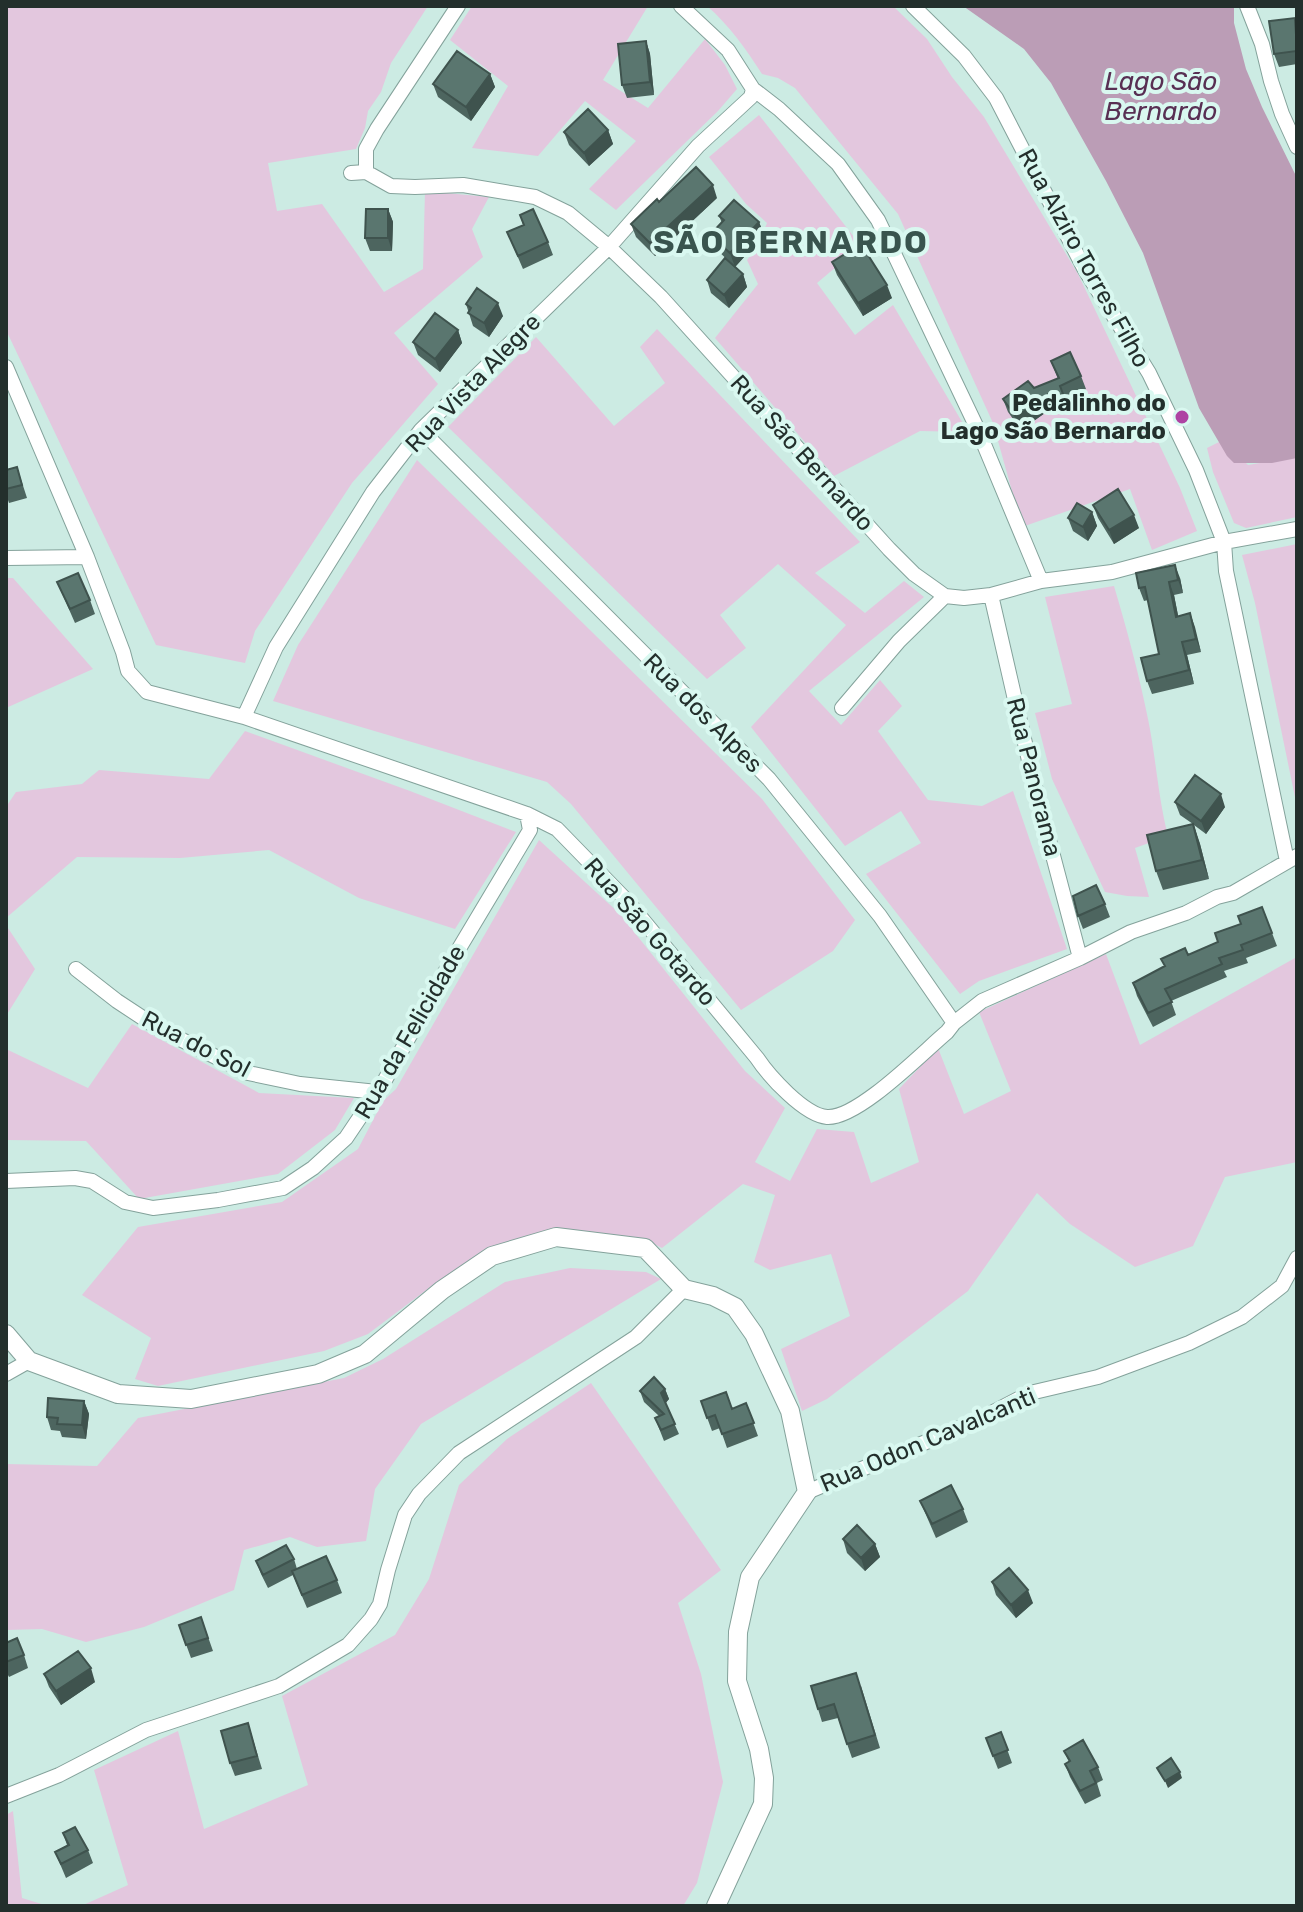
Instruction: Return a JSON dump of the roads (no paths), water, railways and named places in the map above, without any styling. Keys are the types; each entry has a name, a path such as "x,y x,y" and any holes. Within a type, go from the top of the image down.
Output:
{"street":[{"name":"Rua São Bernardo","path":"458,6 377,129 358,172 391,186 463,185 535,197 568,213 661,297 889,549 921,579 945,596"},
{"path":"681,6 728,50 753,89 838,164 878,220 978,430 1041,581"},
{"name":"Rua Alziro Torres Filho","path":"913,6 964,56 996,98 1084,268 1149,373 1196,470 1224,542 1226,571 1292,859"},
{"path":"1247,6 1262,44 1282,114 1297,147"},
{"name":"Rua Vista Alegre","path":"244,717 284,634 373,492 421,430 609,247 698,146 751,97 753,89"},
{"name":"Rua São Gotardo","path":"6,367 87,557 128,671 147,692 244,717 527,814 557,829 628,902 768,1075 789,1096 827,1117 867,1100 982,1001 1131,932 1233,893 1292,859"},
{"name":"Rua dos Alpes","path":"421,430 769,779 880,916 954,1023"},
{"path":"842,708 899,641 945,596 964,598 991,595 1041,581 1112,572 1224,542 1297,529"},
{"path":"6,558 87,557"},
{"name":"Rua Panorama","path":"991,595 1036,791 1080,958"},
{"name":"Rua da Felicidade","path":"6,1181 83,1179 92,1181 125,1202 153,1208 283,1188 313,1168 346,1138 377,1092 530,830 527,814"},
{"name":"Rua do Sol","path":"76,969 158,1028 248,1073 300,1084 377,1092"},
{"path":"6,1334 29,1361 118,1394 191,1399 318,1374 365,1354 442,1290 492,1256 556,1237 645,1248 684,1289 713,1296 735,1307 754,1334 790,1411 807,1492 750,1577 738,1632 737,1681 759,1749 764,1778 763,1804 716,1906"},
{"name":"Rua Odon Cavalcanti","path":"807,1492 964,1426 1030,1393 1098,1377 1189,1343 1242,1317 1272,1294 1282,1286 1297,1258"},
{"path":"6,1796 59,1775 146,1730 279,1686 348,1645 380,1604 405,1515 438,1473 459,1453 636,1337 684,1289"},
{"path":"6,1374 29,1361"}],"water":[{"name":"Lago São Bernardo","path":"963,6 1234,6 1234,23 1246,69 1297,178 1297,458 1272,463 1234,463 1227,456 1199,408 1143,253 1051,83 1024,49"}],"place":[{"name":"Pedalinho do Lago São Bernardo","path":"1182,417"}],"district":[{"name":"SÃO BERNARDO","path":"791,242"}]}
